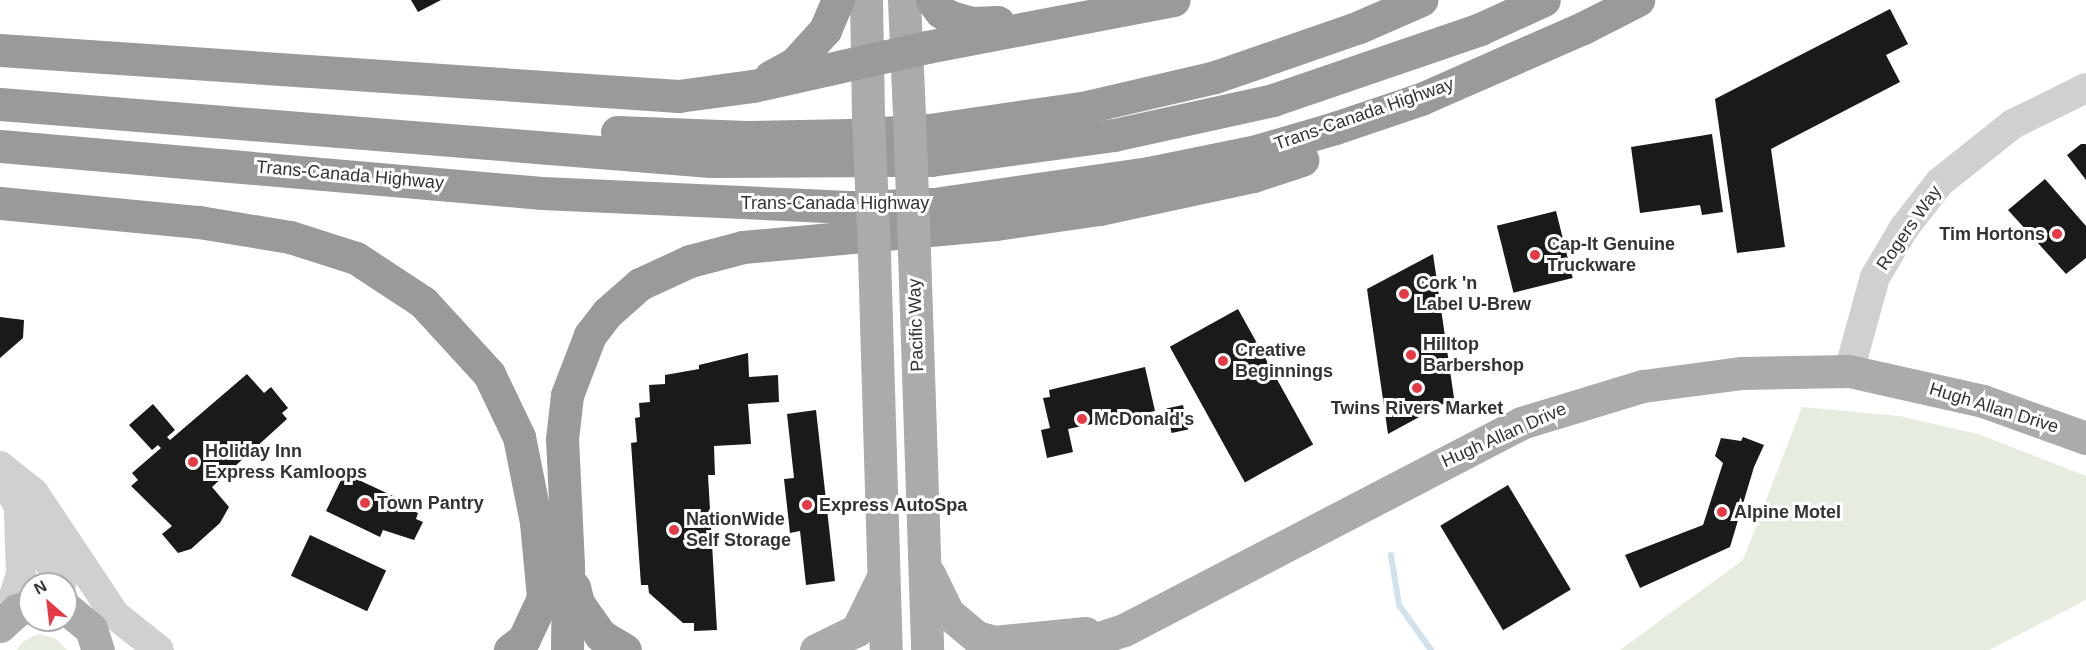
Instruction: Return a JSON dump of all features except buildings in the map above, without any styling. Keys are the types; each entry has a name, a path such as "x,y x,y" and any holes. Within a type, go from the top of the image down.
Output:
{"highway":[{"path":"753,86 795,63 825,30 838,0"},
{"path":"932,0 941,12 972,23 1107,10 1174,0"},
{"path":"499,144 621,132 746,137 851,135 929,130 1082,108 1215,77 1350,31 1421,0"},
{"path":"0,104 711,161 806,163 931,160 1006,152 1199,119 1296,94 1480,29 1544,0"},
{"name":"Trans-Canada Highway","path":"0,146 542,193 843,207 922,205 1080,185 1256,151 1421,99 1583,28 1638,0"},
{"path":"0,50 678,96 753,86 906,51 1107,10"},
{"path":"567,650 568,565 562,439 572,376 580,353 607,313 640,284 665,270 714,253 768,243 996,224 1191,191 1311,157 1421,99"},
{"path":"0,203 199,222 290,237 356,258 423,302 470,348 489,374 519,437 536,522 543,598 524,639 510,650"},
{"path":"568,565 578,603 586,619 600,636 625,650"}],"main road":[{"path":"866,0 868,117 886,569 886,650"},
{"name":"Pacific Way","path":"904,0 927,650"},
{"name":"Hugh Allan Drive","path":"1062,650 1124,630 1467,448 1579,402 1643,386 1714,375 1849,371 1983,402 2086,438"},
{"path":"925,564 948,613 977,637 994,642 1124,630"},
{"path":"816,650 857,630 886,569"},
{"path":"78,614 91,629 99,649"}],"street":[{"name":"Rogers Way","path":"1849,371 1875,277 1904,228 1940,182 2013,124 2086,88"},
{"path":"0,466 34,493 115,615 159,650"},
{"path":"0,474 55,572"},
{"path":"8,618 21,575 23,551 18,503"}],"shaded area":[{"path":"1802,407 1899,416 1978,434 2086,476 2086,600 1989,650 1620,650 1743,560"},
{"path":"38,634 55,638 67,650 17,650 22,642"}],"waterway":[{"path":"1391,555 1399,605 1431,650"}],"place":[{"name":"Tim Hortons","path":"2057,234"},
{"name":"Cap-It Genuine Truckware","path":"1535,255"},
{"name":"Cork 'n Label U-Brew","path":"1404,294"},
{"name":"Hilltop Barbershop","path":"1411,355"},
{"name":"Creative Beginnings","path":"1223,361"},
{"name":"Twins Rivers Market","path":"1417,388"},
{"name":"McDonald's","path":"1082,419"},
{"name":"Holiday Inn Express Kamloops","path":"193,462"},
{"name":"Town Pantry","path":"365,503"},
{"name":"Express AutoSpa","path":"807,505"},
{"name":"Alpine Motel","path":"1722,512"},
{"name":"NationWide Self Storage","path":"674,530"}]}
